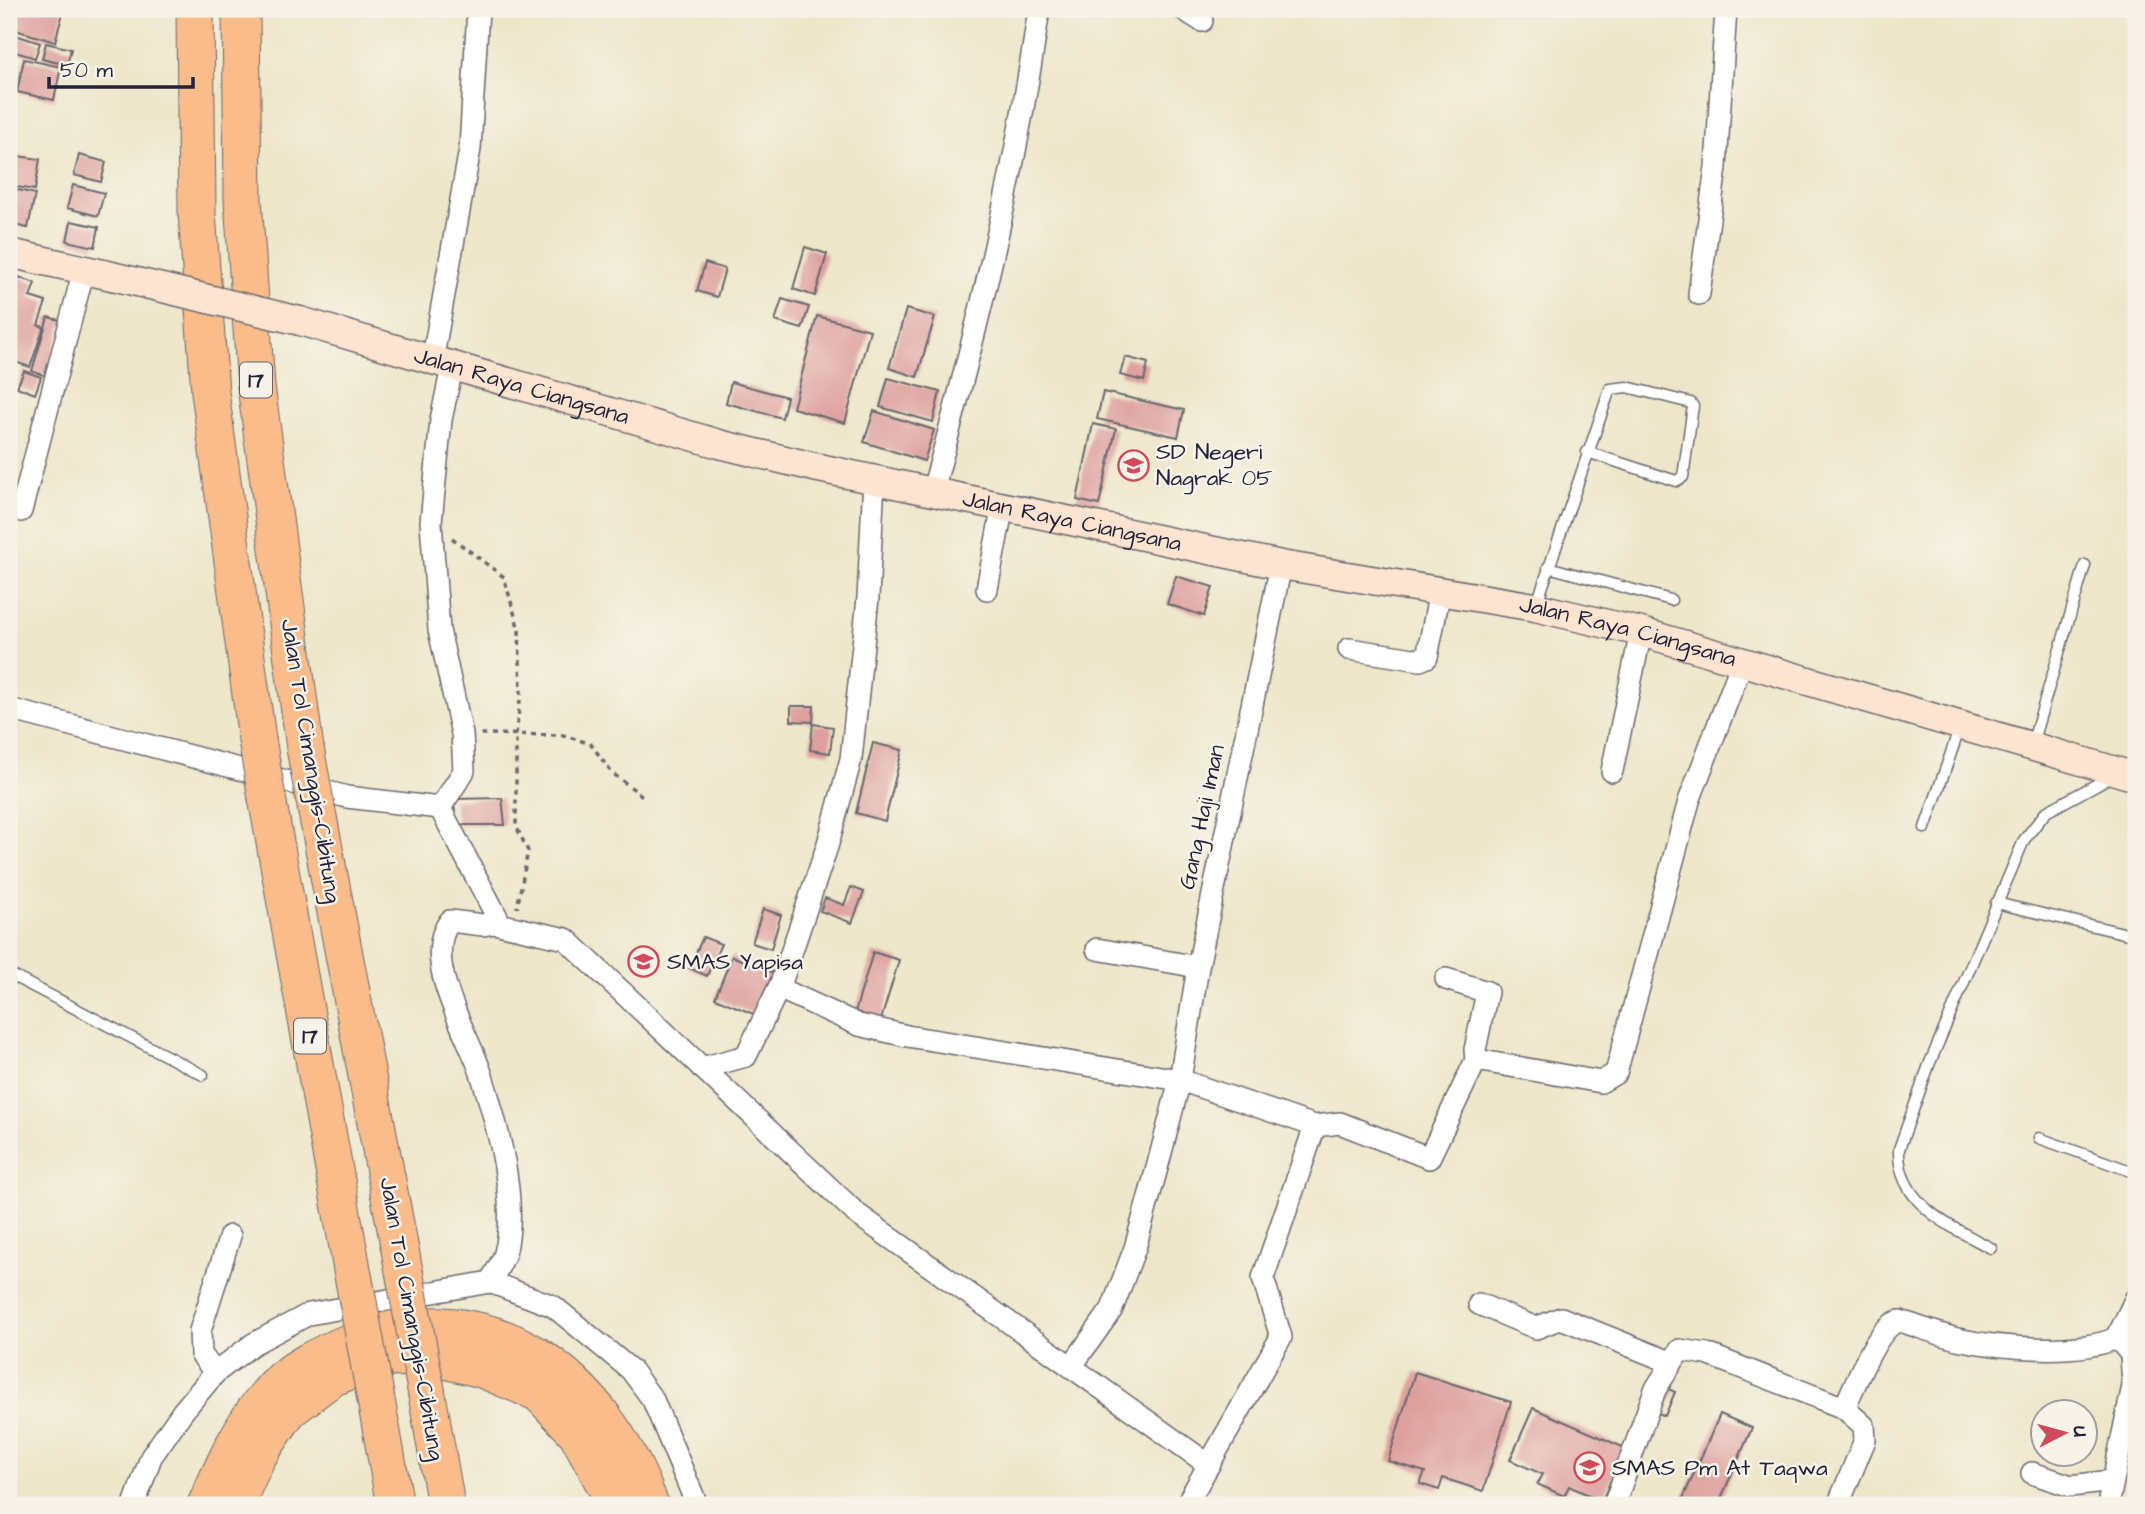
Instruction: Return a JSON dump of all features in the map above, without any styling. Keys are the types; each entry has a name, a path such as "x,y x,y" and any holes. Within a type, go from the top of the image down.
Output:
{"highway":[{"name":"Jalan Tol Cimanggis–Cibitung","path":"195,9 197,213 209,392 257,739 393,1505"},
{"name":"Jalan Tol Cimanggis–Cibitung","path":"241,9 243,200 256,386 305,748 446,1505"},
{"path":"206,1505 234,1444 268,1392 318,1355 377,1332 429,1324 476,1329 535,1353 581,1388 614,1430 642,1483 650,1505"},
{"path":"235,1505 257,1457 288,1411 331,1378 384,1358 433,1357 482,1369 539,1393 577,1433 616,1505"}],"main road":[{"name":"Jalan Raya Ciangsana","path":"9,253 300,321 442,365 719,444 1281,565 1535,607 1641,632 2128,774"}],"street":[{"path":"440,808 464,771 462,734 439,629 431,522 442,420 442,365 470,149 478,9"},
{"path":"933,490 979,326 1019,138 1038,9"},
{"path":"1183,9 1202,22"},
{"path":"1699,294 1716,167 1726,9"},
{"path":"21,511 84,269"},
{"path":"702,1068 746,1056 781,983 827,847 851,759 867,611 874,479"},
{"path":"988,589 1003,505"},
{"name":"Gang Haji Iman","path":"1071,1367 1112,1309 1135,1248 1180,1080 1198,967 1281,565"},
{"path":"1349,649 1420,660 1427,657 1440,591"},
{"path":"1612,771 1641,632"},
{"path":"1476,1060 1601,1082 1616,1073 1689,801 1743,660"},
{"path":"9,709 347,797 440,808"},
{"path":"440,808 504,925"},
{"path":"490,1282 504,1255 509,1198 481,1072 447,988 439,954 444,928 450,921 504,925 566,939 857,1214 1209,1465"},
{"path":"1097,949 1198,967"},
{"path":"781,983 785,991 871,1028 1180,1080 1315,1126 1340,1123 1430,1158 1476,1060 1475,1050 1487,992 1446,979"},
{"path":"1186,1505 1281,1337 1263,1278 1315,1126"},
{"path":"215,1373 201,1354 200,1331 230,1236"},
{"path":"134,1505 151,1457 183,1410 215,1373 253,1344 309,1314 490,1282 553,1306 631,1370 653,1400 697,1505"},
{"path":"2108,1505 2111,1480 2133,1386 2130,1338 2136,1298"},
{"path":"1479,1304 1536,1328 1561,1318 1670,1362"},
{"path":"1844,1408 1882,1332 1892,1322 1900,1321 1956,1339 1990,1344 2055,1347 2097,1345 2130,1338"},
{"path":"1614,1505 1655,1390 1670,1362 1680,1350 1707,1354 1844,1408 1864,1426 1865,1440 1838,1505"},
{"path":"2032,1473 2071,1486 2111,1480"}],"lane":[{"path":"1535,607 1587,452 1610,389 1627,387 1691,403 1693,406 1683,477 1676,481 1587,452"},
{"path":"2031,747 2085,565"},
{"path":"1548,568 1671,600"},
{"path":"1925,828 1960,727"},
{"path":"1991,1248 1937,1219 1920,1205 1899,1162 1899,1149 1928,1065 2024,840 2046,812 2128,774"},
{"path":"1996,903 2136,936"},
{"path":"9,974 203,1075"},
{"path":"2039,1138 2136,1174"}],"path":[{"path":"431,522 504,576 519,630 521,691 516,735 516,826 527,851 504,925"},
{"path":"462,734 563,735 591,744 611,772 645,798"}],"building":[{"path":"9,9 64,9 55,42 9,28"},
{"path":"9,33 40,43 35,58 9,50"},
{"path":"46,43 71,49 67,65 42,59"},
{"path":"24,59 61,67 54,100 17,92"},
{"path":"79,155 106,162 101,182 74,175"},
{"path":"17,156 40,159 35,190 12,186"},
{"path":"73,185 104,193 98,216 67,208"},
{"path":"14,189 35,194 28,228 9,224"},
{"path":"71,221 99,227 95,247 67,241"},
{"path":"805,247 827,254 815,296 793,289"},
{"path":"705,263 725,269 717,297 697,291"},
{"path":"19,277 35,283 30,297 46,302 38,325 44,327 30,367 9,360 9,305"},
{"path":"782,299 809,307 802,329 775,321"},
{"path":"906,309 935,317 917,377 889,368"},
{"path":"817,316 870,330 845,423 793,408"},
{"path":"48,317 63,321 46,376 32,371"},
{"path":"1125,357 1148,363 1144,381 1120,375"},
{"path":"24,371 41,377 35,394 17,387"},
{"path":"888,378 940,392 933,422 880,407"},
{"path":"731,382 787,397 782,418 726,403"},
{"path":"1103,392 1184,410 1178,437 1097,419"},
{"path":"874,411 934,430 924,461 864,442"},
{"path":"9,418 16,420 9,440"},
{"path":"1093,424 1116,429 1099,505 1077,500"},
{"path":"1176,576 1213,587 1204,616 1167,604"},
{"path":"791,706 814,706 813,722 791,721"},
{"path":"813,724 833,727 830,753 810,750"},
{"path":"873,743 902,750 885,821 856,813"},
{"path":"502,798 505,825 457,825 453,799"},
{"path":"851,887 864,892 852,923 820,911 825,898 844,905"},
{"path":"763,909 781,915 771,949 752,943"},
{"path":"703,937 721,944 707,976 689,968"},
{"path":"873,952 899,960 881,1020 855,1012"},
{"path":"732,956 775,974 758,1016 715,998"},
{"path":"1415,1372 1511,1402 1483,1491 1443,1478 1439,1490 1420,1484 1425,1472 1388,1461"},
{"path":"1662,1386 1675,1392 1665,1416 1651,1410"},
{"path":"1533,1408 1625,1448 1602,1501 1569,1486 1564,1496 1537,1484 1542,1474 1510,1460"},
{"path":"1720,1414 1752,1428 1719,1503 1725,1505 1680,1505"}],"place":[{"name":"SD Negeri Nagrak 05","path":"1133,465"},
{"name":"SMAS Yapisa","path":"644,962"},
{"name":"SMAS Pm At Taqwa","path":"1589,1468"}]}
